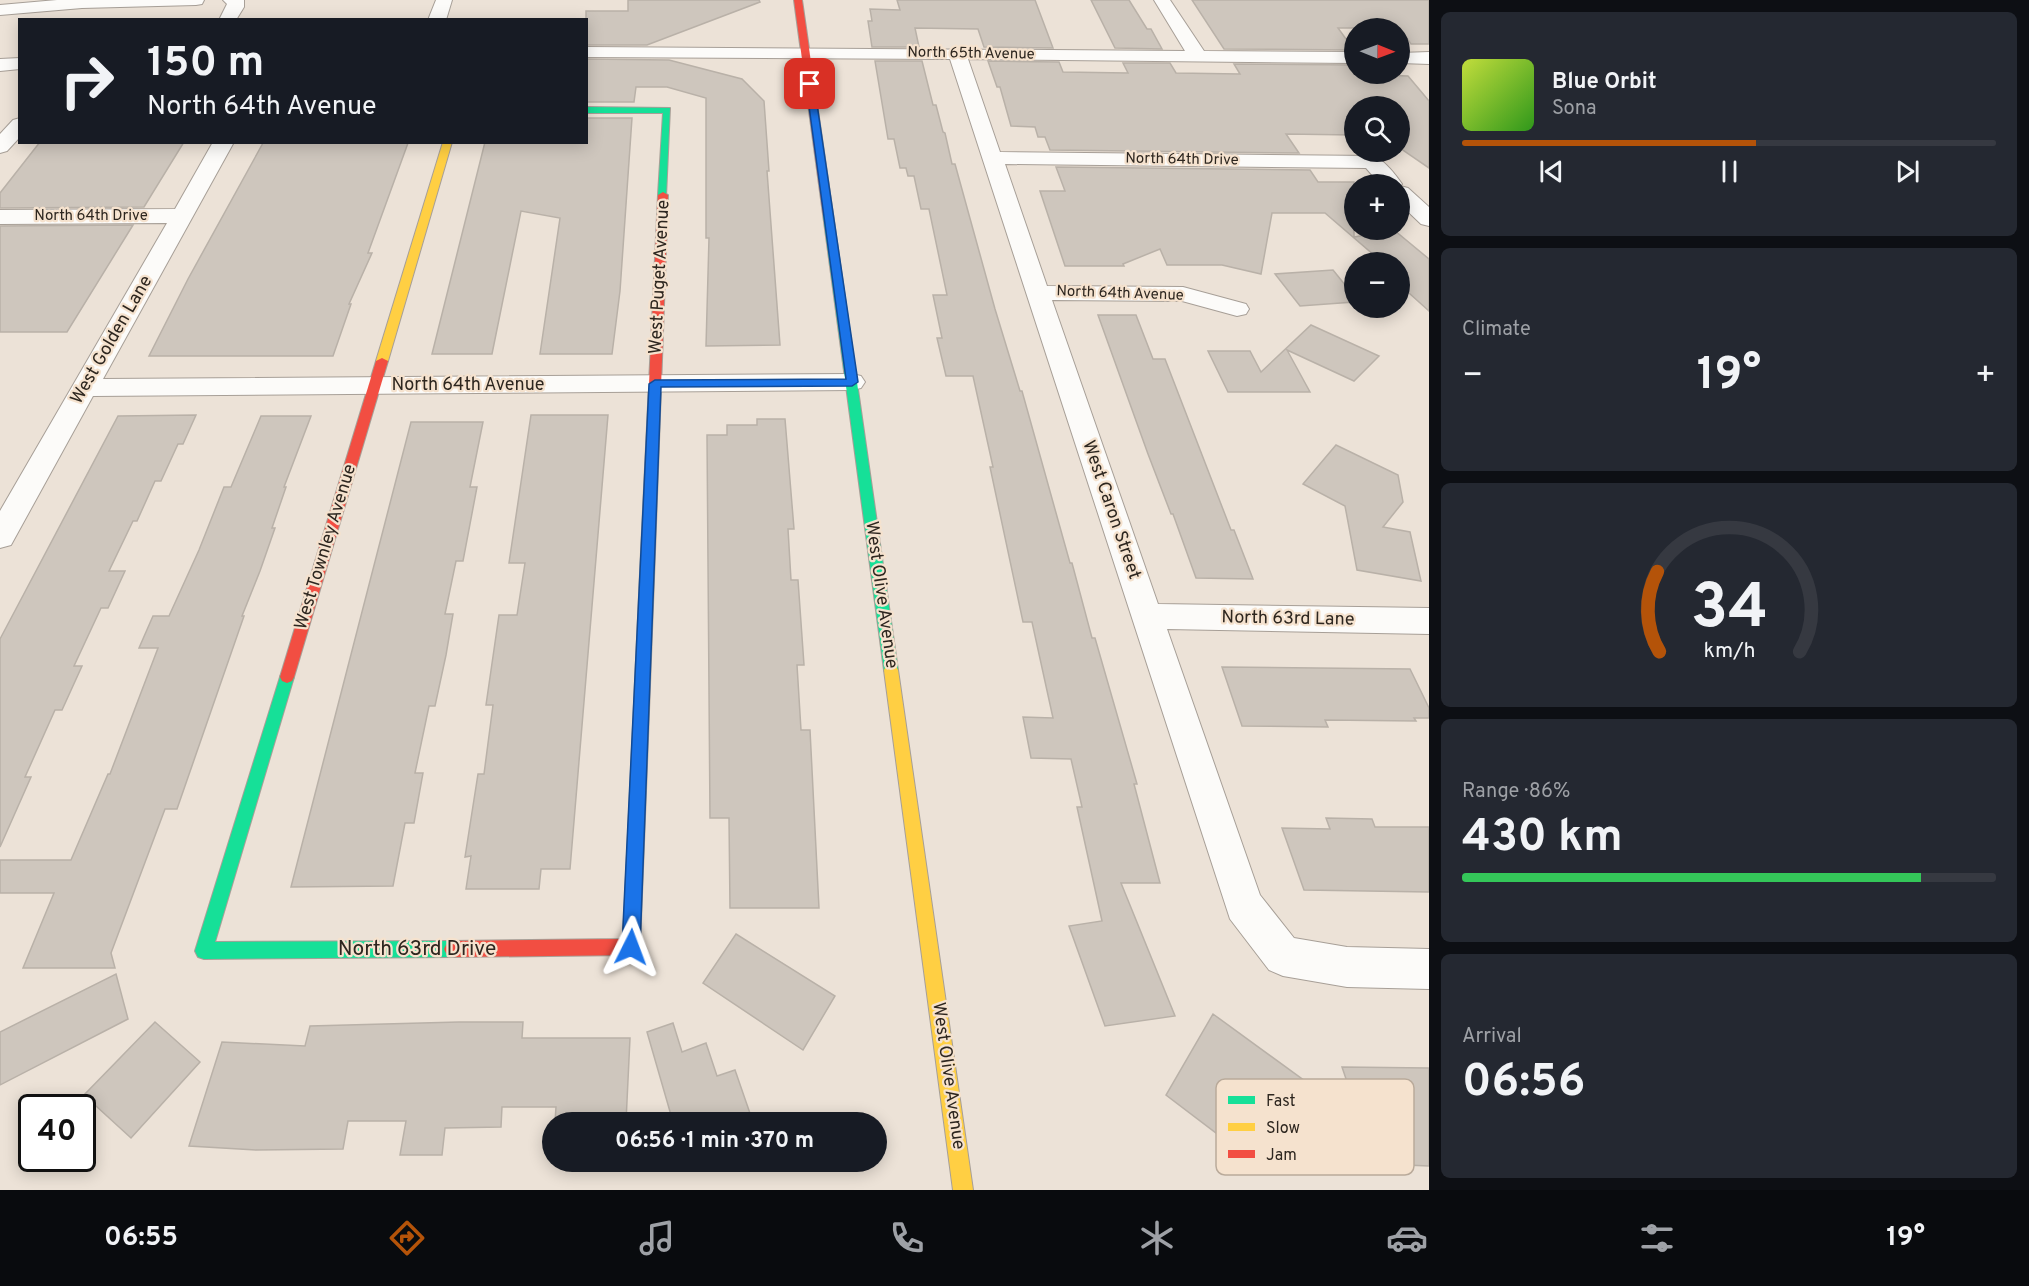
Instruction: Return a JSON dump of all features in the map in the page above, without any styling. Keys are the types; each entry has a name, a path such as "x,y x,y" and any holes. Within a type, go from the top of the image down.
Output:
{"street":[{"path":"0,10 82,3 196,0"},
{"path":"228,18 235,7 236,0 231,0"},
{"path":"438,18 444,0"},
{"name":"West Olive Avenue","path":"798,0 963,1190"},
{"path":"1162,0 1198,56"},
{"name":"North 65th Avenue","path":"588,52 1344,58"},
{"name":"West Caron Street","path":"957,54 1244,906 1283,956 1347,967 1429,969"},
{"path":"1410,58 1429,58"},
{"path":"0,65 18,63"},
{"name":"West Puget Avenue","path":"588,110 667,110 631,947"},
{"path":"0,147 18,126"},
{"name":"West Golden Lane","path":"0,537 223,144"},
{"name":"West Townley Avenue","path":"204,951 447,144"},
{"name":"North 64th Drive","path":"991,158 1372,162 1382,174"},
{"path":"1410,202 1429,219"},
{"name":"North 64th Drive","path":"0,217 182,216"},
{"name":"North 64th Avenue","path":"1037,293 1183,294 1237,309"},
{"name":"North 64th Avenue","path":"84,388 852,382"},
{"name":"North 63rd Lane","path":"1146,616 1429,621"},
{"name":"North 63rd Drive","path":"204,951 631,947"}],"building":[{"path":"628,0 759,0 760,2 647,45 588,45 586,11 628,11"},
{"path":"897,0 1035,0 1053,48 984,47 978,29 915,28 919,47 872,47 868,21 872,21 870,9 900,10"},
{"path":"1091,0 1129,0 1147,29 1151,29 1162,49 1115,48"},
{"path":"1192,0 1429,0 1429,44 1411,44 1410,18 1344,18 1344,28 1338,28 1344,36 1344,50 1224,49"},
{"path":"588,59 669,60 742,79 764,101 780,345 706,346 709,238 706,238 706,98 667,87 636,87 634,102 588,102"},
{"path":"875,61 922,61 933,105 936,105 952,164 955,164 995,309 1020,391 1022,391 1070,563 1072,563 1092,638 1095,638 1137,784 1134,784 1160,883 1121,883 1175,1016 1105,1026 1069,926 1102,921 1077,807 1082,807 1071,759 1031,758 1023,717 1053,718 1032,622 1023,622 973,376 946,376 937,338 942,338 933,295 947,295 929,209 921,209 914,176 908,176 906,168 900,168 894,139 888,139"},
{"path":"988,61 1059,62 1063,72 1128,73 1123,63 1170,63 1176,73 1240,74 1234,64 1344,65 1344,84 1410,84 1410,78 1429,101 1429,168 1410,155 1410,96 1344,96 1344,135 1286,134 1299,153 1050,150 1045,137 1038,137 1035,127 1011,126 1000,87 997,87"},
{"path":"588,118 632,118 620,291 612,354 540,354 560,218 521,211 492,354 432,354 484,144 588,144"},
{"path":"38,144 183,144 144,207 0,208 0,193"},
{"path":"262,144 408,144 368,253 372,253 349,304 351,304 333,356 149,356 188,279"},
{"path":"1056,167 1310,170 1318,182 1344,182 1344,229 1325,213 1272,213 1261,274 1222,265 1167,265 1160,249 1123,264 1124,266 1065,266 1040,191 1065,191"},
{"path":"133,225 67,332 0,332 0,226"},
{"path":"1356,240 1406,240 1429,259 1429,311 1410,294 1410,252 1370,252"},
{"path":"1333,270 1344,284 1344,303 1300,306 1275,274"},
{"path":"1098,315 1136,315 1153,359 1165,359 1231,530 1234,530 1253,579 1196,578"},
{"path":"1311,325 1379,356 1354,381 1287,350 1310,392 1228,392 1208,351 1250,351 1261,372"},
{"path":"196,415 183,444 178,444 161,481 155,481 137,521 133,521 109,571 125,571 108,608 101,608 74,666 82,666 62,710 55,710 25,777 31,777 0,847 0,639 118,416"},
{"path":"531,415 608,415 570,869 541,869 539,889 466,889 471,856 465,857 478,774 484,774 493,705 486,705 499,615 517,615 525,563 509,563"},
{"path":"261,416 311,416 284,487 286,487 272,528 275,528 242,616 244,616 177,809 165,809 111,953 115,968 23,968 54,893 0,893 0,860 71,860 108,774 110,774 158,648 139,648 153,616 169,616 224,487 231,487"},
{"path":"757,419 785,419 794,529 788,529 791,580 798,580 804,665 797,665 801,730 810,730 819,908 730,908 729,818 710,818 707,435 727,435 727,425 757,425"},
{"path":"411,422 483,422 470,487 477,487 463,561 456,561 445,614 453,614 446,655 435,706 429,706 415,773 423,773 414,823 405,823 393,886 291,887"},
{"path":"1336,445 1398,475 1403,502 1383,527 1410,532 1421,581 1357,570 1345,506 1303,484"},
{"path":"1222,667 1410,669 1429,708 1429,718 1414,718 1416,721 1325,720 1328,727 1242,726"},
{"path":"1326,818 1372,819 1375,827 1429,827 1429,892 1304,890 1282,828 1330,829"},
{"path":"736,934 835,996 803,1050 703,983"},
{"path":"116,974 128,1019 0,1085 0,1032"},
{"path":"1213,1014 1302,1079 1216,1079 1216,1133 1166,1095"},
{"path":"155,1022 200,1062 131,1138 96,1106 96,1094 85,1094"},
{"path":"523,1022 522,1038 630,1038 626,1112 556,1112 556,1107 502,1107 501,1127 445,1128 442,1155 400,1155 406,1121 348,1121 343,1149 256,1150 189,1146 222,1042 305,1046 310,1026"},
{"path":"673,1023 682,1052 706,1043 717,1076 735,1070 750,1112 670,1112 647,1032"},
{"path":"1342,1067 1429,1068 1429,1166 1414,1165 1414,1079 1346,1079"}],"traffic: fast":[{"path":"588,110 667,110 663,195"},
{"path":"828,214 891,670"},
{"path":"287,677 204,951 453,949"}],"traffic: slow":[{"path":"382,361 447,144"},
{"path":"638,791 648,552"},
{"path":"891,670 963,1190"}],"traffic: jam":[{"path":"798,0 828,214"},
{"path":"648,552 663,195"},
{"path":"287,677 382,361"},
{"path":"453,949 631,947 638,791"}],"route":[{"path":"631,947 655,384 852,382 810,84"}]}
